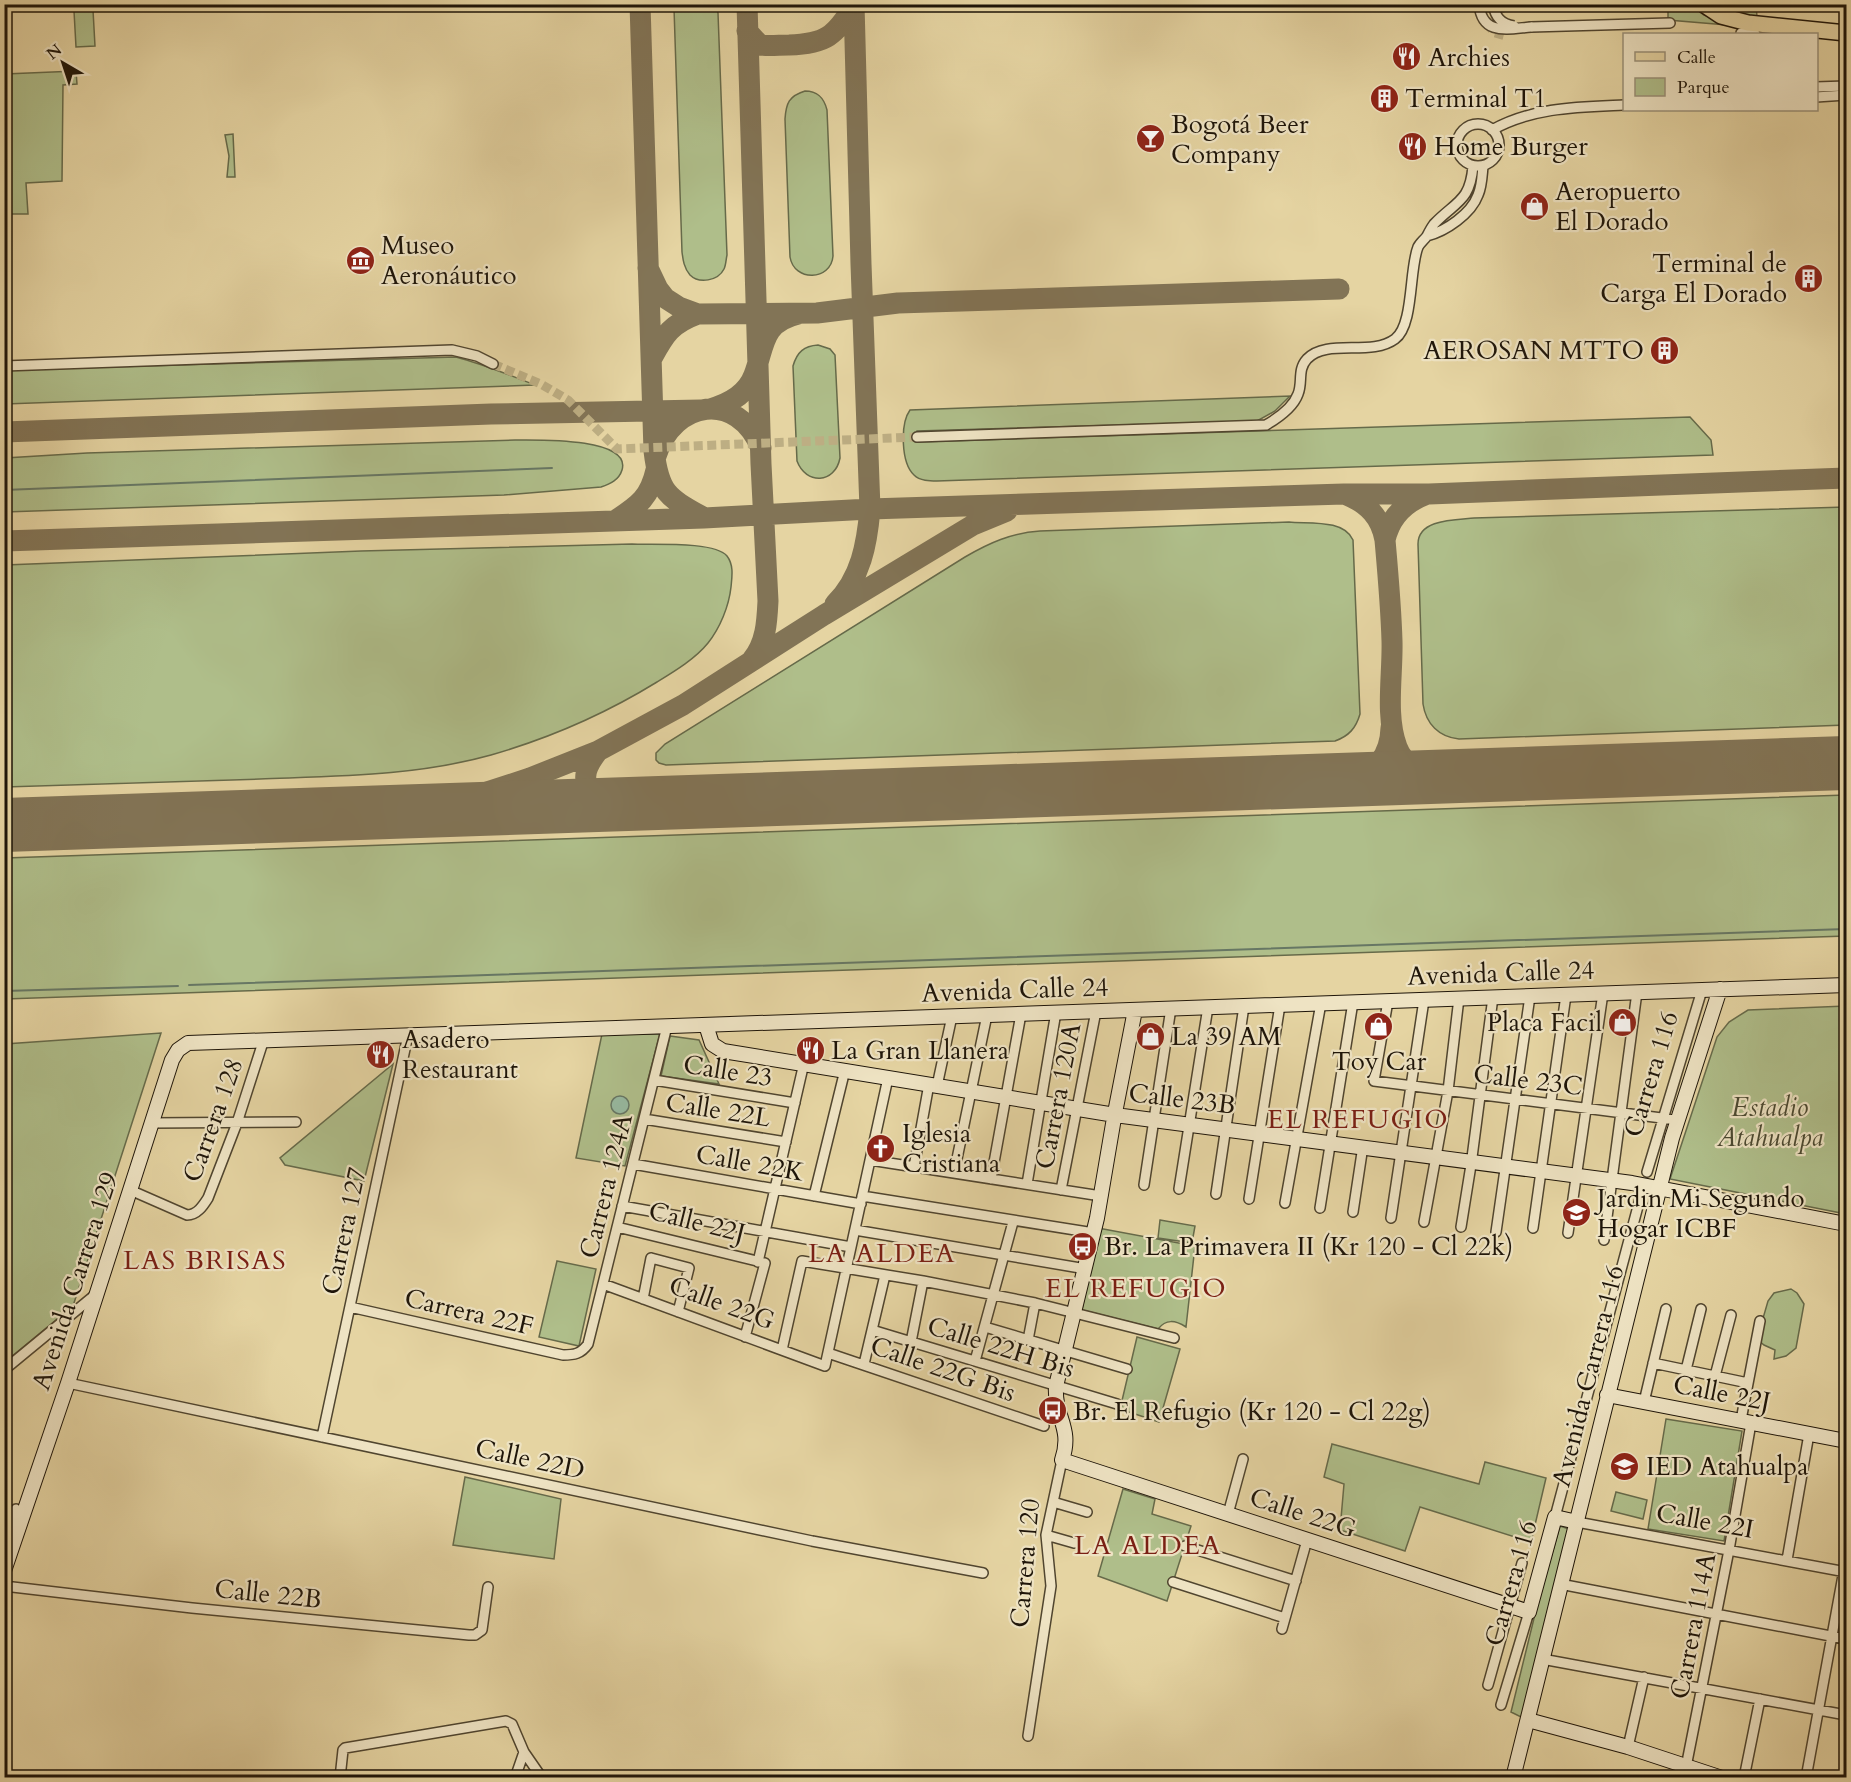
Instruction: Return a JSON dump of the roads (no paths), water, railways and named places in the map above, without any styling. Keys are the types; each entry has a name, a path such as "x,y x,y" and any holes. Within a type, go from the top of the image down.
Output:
{"main road":[{"path":"1703,4 1721,16 1734,20 1841,33"}],"street":[{"path":"1479,4 1482,19 1492,27 1506,30 1531,27 1670,23"},
{"path":"1493,4 1496,15 1504,23 1531,27"},
{"path":"1818,34 1841,33"},
{"path":"1818,87 1846,86"},
{"path":"1818,97 1846,95"},
{"path":"1492,130 1521,117 1546,110 1623,105"},
{"path":"917,436 1266,425 1283,414 1294,402 1299,392 1302,366 1312,355 1322,351 1380,346 1393,341 1401,334 1406,321 1416,255 1422,242 1432,226 1467,192 1478,166 1492,161 1499,148 1498,138 1484,125 1473,125 1464,129 1458,138 1457,148 1460,157 1478,166"},
{"path":"4,366 452,350 477,356 493,364"},
{"name":"Avenida Calle 24","path":"185,1044 264,1039 1846,985"},
{"name":"Avenida Carrera 116","path":"1513,1778 1659,1188 1670,1120 1719,989"},
{"name":"Carrera 116","path":"1647,1172 1670,1120 1702,990"},
{"path":"1604,1240 1637,992"},
{"path":"1568,1233 1603,993"},
{"path":"1533,1228 1566,995"},
{"path":"1496,1232 1530,996"},
{"path":"1461,1227 1493,997"},
{"path":"1424,1222 1448,1091 1459,998"},
{"path":"1391,1218 1424,1000"},
{"name":"Calle 23C","path":"1388,1001 1374,1082 1670,1120"},
{"path":"1320,1208 1353,1002"},
{"path":"1285,1203 1321,1003"},
{"path":"1249,1198 1280,1005"},
{"path":"1216,1194 1244,1006"},
{"path":"1179,1189 1208,1007"},
{"path":"1144,1185 1171,1008"},
{"name":"Carrera 120","path":"1028,1736 1051,1586 1046,1535 1067,1439 1056,1407 1056,1386 1094,1233 1135,1010"},
{"name":"Carrera 120A","path":"1061,1190 1096,1011"},
{"path":"1027,1184 1056,1012"},
{"path":"991,1179 1021,1014"},
{"path":"954,1173 987,1015"},
{"path":"914,1167 952,1016"},
{"name":"Calle 23B","path":"706,1025 712,1044 719,1050 1114,1115 1612,1180 1846,1224"},
{"name":"Carrera 124A","path":"579,1353 588,1344 668,1026"},
{"name":"Carrera 127","path":"322,1437 408,1035"},
{"name":"Carrera 128","path":"130,1190 186,1215 197,1211 208,1198 237,1123 264,1039"},
{"name":"Avenida Carrera 129","path":"4,1570 20,1511 68,1383 172,1060 185,1044"},
{"path":"745,1337 762,1262 765,1231 804,1063"},
{"path":"814,1196 845,1070"},
{"path":"828,1353 888,1078"},
{"name":"Calle 23","path":"654,1080 795,1103"},
{"name":"Calle 22L","path":"644,1119 786,1142"},
{"path":"152,1123 296,1122"},
{"path":"1353,1212 1363,1146"},
{"path":"870,1160 1101,1196"},
{"name":"Calle 22K","path":"633,1164 814,1196 861,1200 1094,1233"},
{"name":"Carrera 116","path":"1501,1705 1529,1612 1641,1195"},
{"path":"622,1206 851,1247"},
{"path":"975,1361 1013,1222"},
{"name":"Calle 22J","path":"617,1227 762,1262"},
{"path":"855,1230 1086,1269"},
{"path":"1626,1251 1643,1255"},
{"path":"643,1299 651,1258 689,1268 678,1312"},
{"path":"782,1350 802,1261 1035,1303 1174,1338"},
{"path":"864,1364 885,1275"},
{"path":"910,1342 923,1281"},
{"name":"Calle 22G","path":"603,1284 825,1366 828,1353"},
{"path":"4,1370 96,1294"},
{"path":"1028,1340 1035,1303"},
{"name":"Carrera 22F","path":"350,1307 563,1355 579,1353"},
{"path":"1644,1402 1666,1309"},
{"path":"1686,1370 1701,1309"},
{"path":"1715,1376 1731,1315"},
{"name":"Carrera 114A","path":"1686,1767 1729,1550 1746,1421 1748,1383 1760,1322"},
{"path":"985,1327 1127,1369"},
{"name":"Calle 22H Bis","path":"872,1330 1117,1404"},
{"name":"Calle 22G Bis","path":"828,1353 1044,1426"},
{"path":"1653,1364 1748,1383"},
{"name":"Calle 22D","path":"68,1383 812,1541 983,1573"},
{"name":"Calle 22J","path":"1589,1392 1846,1441"},
{"path":"1786,1560 1809,1434"},
{"path":"1228,1514 1243,1459"},
{"name":"Calle 22G","path":"1062,1460 1529,1612"},
{"path":"1053,1502 1087,1512"},
{"path":"4,1505 20,1511 4,1543"},
{"name":"Calle 22I","path":"1555,1517 1845,1572"},
{"path":"1046,1535 1074,1543"},
{"path":"1282,1629 1307,1540"},
{"path":"1185,1545 1296,1581"},
{"path":"1806,1778 1846,1559"},
{"path":"1488,1685 1522,1563"},
{"path":"1173,1582 1285,1618"},
{"path":"1560,1584 1846,1639"},
{"name":"Calle 22B","path":"4,1586 213,1610 470,1635 475,1635 482,1630 488,1587"},
{"path":"1542,1659 1846,1715"},
{"path":"1628,1747 1644,1677"},
{"path":"1744,1778 1760,1699"},
{"path":"1528,1720 1628,1747 1722,1778"},
{"path":"340,1778 345,1748 506,1721 512,1724 524,1752 542,1778"},
{"path":"515,1778 524,1752"}],"waterway":[{"path":"4,490 552,468"},
{"path":"189,985 1846,929"},
{"path":"4,991 178,986"}],"tunnel":[{"path":"1489,4 1490,22 1494,28"},
{"path":"1500,4 1500,23"},
{"path":"1486,23 1495,33 1506,36"},
{"path":"493,364 541,384 568,400 617,449 917,437"}],"place":[{"name":"Archies","path":"1407,57"},
{"name":"Terminal T1","path":"1384,98"},
{"name":"Bogotá Beer Company","path":"1150,139"},
{"name":"Home Burger","path":"1413,146"},
{"name":"Aeropuerto El Dorado","path":"1534,206"},
{"name":"Museo Aeronáutico","path":"360,260"},
{"name":"Terminal de Carga El Dorado","path":"1808,278"},
{"name":"AEROSAN MTTO","path":"1665,350"},
{"name":"Placa Facil","path":"1623,1022"},
{"name":"Toy Car","path":"1379,1027"},
{"name":"La 39 AM","path":"1150,1036"},
{"name":"La Gran Llanera","path":"810,1050"},
{"name":"Asadero Restaurant","path":"381,1054"},
{"name":"Iglesia Cristiana","path":"881,1148"},
{"name":"Jardin Mi Segundo Hogar ICBF","path":"1576,1213"},
{"name":"Br. La Primavera II (Kr 120 - Cl 22k)","path":"1083,1246"},
{"name":"Br. El Refugio (Kr 120 - Cl 22g)","path":"1052,1411"},
{"name":"IED Atahualpa","path":"1625,1466"}],"district":[{"name":"EL REFUGIO","path":"1358,1119"},
{"name":"LA ALDEA","path":"882,1253"},
{"name":"LAS BRISAS","path":"205,1260"},
{"name":"EL REFUGIO","path":"1136,1288"},
{"name":"LA ALDEA","path":"1148,1545"}],"park label":[{"name":"Estadio Atahualpa","path":"1770,1122"}]}
